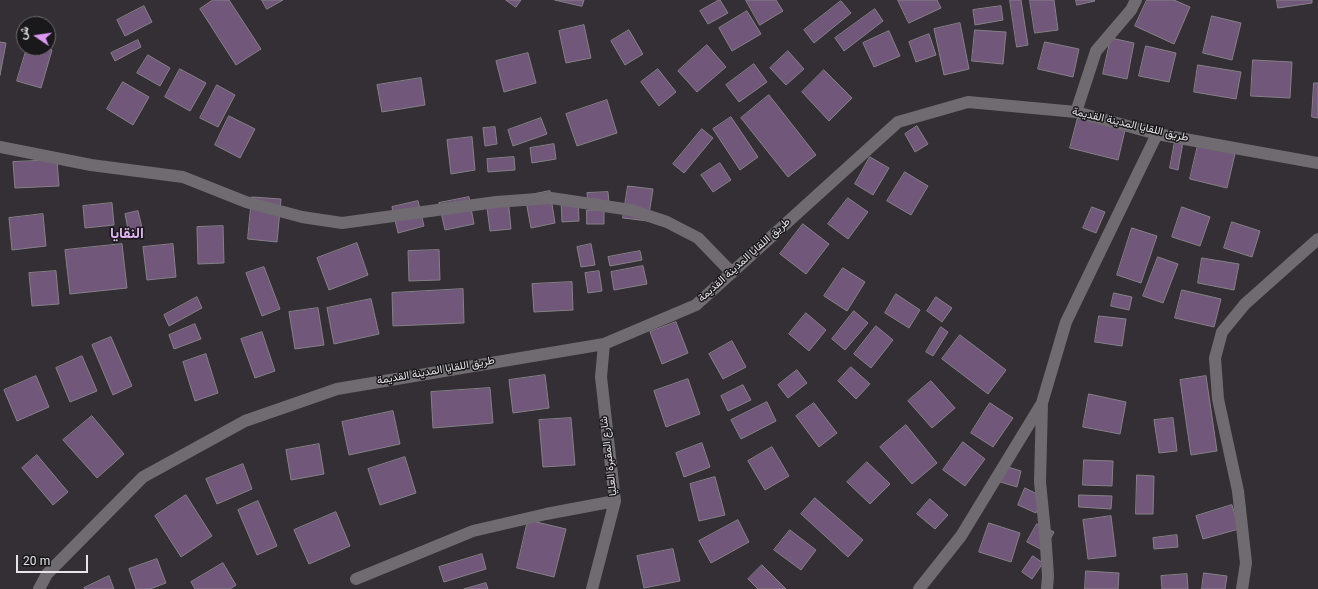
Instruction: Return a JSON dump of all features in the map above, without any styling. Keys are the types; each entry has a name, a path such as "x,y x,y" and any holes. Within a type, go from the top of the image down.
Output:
{"street":[{"path":"1076,112 1096,51 1131,10 1136,0"},
{"name":"طريق اللقايا المدينة القديمة","path":"39,589 47,574 144,476 245,421 337,389 604,344 696,305 898,122 968,102 1076,112 1157,134 1318,164"},
{"path":"919,589 961,536 1042,402 1066,322 1157,134"},
{"path":"0,148 91,164 183,176 246,202 302,217 342,223 496,202 551,198 631,210 667,222 698,238 732,273"},
{"path":"1242,589 1246,563 1239,498 1218,399 1215,358 1222,332 1245,304 1318,239"},
{"name":"شارع المقبرة العليا","path":"592,589 615,501 601,377 604,344"},
{"path":"1042,402 1040,482 1048,576 1047,589"},
{"path":"356,579 473,531 546,514 615,501"}],"building":[{"path":"213,0 229,0 261,49 236,65 200,9"},
{"path":"262,0 283,0 267,9"},
{"path":"506,0 521,0 516,7"},
{"path":"555,0 584,0 582,6"},
{"path":"719,0 728,13 708,24 700,11"},
{"path":"746,0 776,0 783,11 760,25"},
{"path":"898,0 937,0 941,8 909,23"},
{"path":"1010,0 1021,0 1028,45 1017,47"},
{"path":"1030,0 1054,0 1058,30 1035,33"},
{"path":"1076,0 1094,0 1095,1 1077,5"},
{"path":"1147,0 1174,0 1190,7 1174,44 1135,26"},
{"path":"1277,0 1312,0 1312,3 1278,8"},
{"path":"841,1 851,13 814,43 804,30"},
{"path":"144,6 152,22 125,36 117,20"},
{"path":"1001,6 1003,20 975,25 973,10"},
{"path":"875,9 883,21 844,51 835,38"},
{"path":"747,11 761,34 732,51 719,28"},
{"path":"1212,16 1241,23 1232,60 1203,53"},
{"path":"960,23 969,69 944,75 934,29"},
{"path":"584,25 591,58 566,63 559,31"},
{"path":"629,30 643,54 625,65 611,41"},
{"path":"975,30 1006,32 1003,64 972,61"},
{"path":"889,31 900,56 874,67 863,43"},
{"path":"929,34 936,55 916,62 909,42"},
{"path":"1111,38 1134,43 1127,79 1103,74"},
{"path":"138,40 141,47 115,61 111,53"},
{"path":"0,42 6,43 0,75"},
{"path":"1045,42 1079,49 1073,77 1038,69"},
{"path":"707,45 726,67 697,92 678,71"},
{"path":"1146,46 1176,53 1169,82 1139,76"},
{"path":"788,51 804,69 786,85 770,68"},
{"path":"528,53 536,83 504,92 496,61"},
{"path":"148,55 170,68 160,86 137,73"},
{"path":"25,56 50,56 41,88 17,81"},
{"path":"1253,60 1292,62 1290,98 1251,96"},
{"path":"754,64 767,82 739,102 726,85"},
{"path":"1198,65 1241,72 1236,99 1194,92"},
{"path":"180,69 206,83 190,111 165,97"},
{"path":"658,69 676,92 659,106 641,82"},
{"path":"824,70 852,98 829,121 802,92"},
{"path":"421,78 425,105 382,112 377,85"},
{"path":"123,82 149,97 133,125 107,109"},
{"path":"1314,83 1318,83 1318,118 1312,117"},
{"path":"217,85 235,95 218,127 200,118"},
{"path":"769,95 816,155 788,177 741,118"},
{"path":"607,100 617,133 577,146 566,114"},
{"path":"1079,114 1126,126 1118,160 1070,148"},
{"path":"229,116 255,129 240,158 215,145"},
{"path":"731,117 758,157 740,170 713,129"},
{"path":"541,118 547,134 513,146 508,130"},
{"path":"917,126 928,144 915,152 905,134"},
{"path":"495,127 497,144 485,146 483,128"},
{"path":"702,129 713,138 684,173 673,164"},
{"path":"472,137 475,170 451,174 447,140"},
{"path":"1175,141 1183,142 1178,170 1170,168"},
{"path":"554,144 556,159 532,163 530,148"},
{"path":"1198,145 1235,154 1227,188 1190,179"},
{"path":"514,157 515,170 488,172 487,159"},
{"path":"870,157 889,168 873,195 855,184"},
{"path":"57,160 59,186 15,188 13,162"},
{"path":"720,163 731,180 713,192 701,175"},
{"path":"905,172 928,186 911,215 887,201"},
{"path":"628,186 653,189 648,221 623,218"},
{"path":"550,191 555,223 531,228 525,196"},
{"path":"608,192 609,203 588,204 587,193"},
{"path":"252,197 281,199 277,242 248,239"},
{"path":"469,197 474,224 445,230 439,203"},
{"path":"578,197 579,221 562,222 561,198"},
{"path":"508,198 511,229 490,231 486,200"},
{"path":"848,198 868,212 848,239 828,224"},
{"path":"418,201 424,226 398,233 392,207"},
{"path":"112,203 114,225 85,228 83,206"},
{"path":"1092,207 1105,212 1096,233 1083,228"},
{"path":"1182,207 1210,217 1200,246 1172,237"},
{"path":"587,210 604,210 604,224 587,224"},
{"path":"138,211 144,236 130,239 125,214"},
{"path":"43,214 46,246 12,250 9,218"},
{"path":"1232,222 1260,231 1252,257 1224,248"},
{"path":"803,224 829,244 806,274 780,254"},
{"path":"223,226 224,263 198,264 197,227"},
{"path":"1132,228 1157,236 1141,283 1117,275"},
{"path":"357,243 368,275 329,290 317,258"},
{"path":"122,244 127,288 70,294 65,250"},
{"path":"173,244 176,277 147,280 143,247"},
{"path":"591,244 595,265 581,267 577,247"},
{"path":"439,250 440,280 409,281 408,251"},
{"path":"640,251 642,260 610,266 608,257"},
{"path":"1158,257 1178,264 1163,303 1143,296"},
{"path":"1202,258 1239,264 1234,290 1198,283"},
{"path":"643,266 647,284 614,290 611,272"},
{"path":"264,267 280,309 262,316 246,273"},
{"path":"843,268 865,282 847,311 824,296"},
{"path":"56,271 59,304 32,306 29,273"},
{"path":"599,271 602,291 588,293 585,273"},
{"path":"572,282 573,310 534,312 532,284"},
{"path":"463,289 464,323 393,326 392,293"},
{"path":"1182,290 1221,299 1214,327 1175,318"},
{"path":"1114,293 1132,297 1129,310 1111,306"},
{"path":"896,294 920,310 909,328 885,313"},
{"path":"197,297 202,308 169,326 164,315"},
{"path":"936,297 952,308 942,322 927,311"},
{"path":"371,299 379,334 334,344 327,308"},
{"path":"318,308 324,345 295,349 289,312"},
{"path":"854,311 868,323 845,350 832,339"},
{"path":"806,313 826,330 809,351 789,334"},
{"path":"1099,316 1126,319 1122,346 1095,342"},
{"path":"676,322 688,353 662,364 650,332"},
{"path":"195,324 201,339 174,349 169,335"},
{"path":"876,326 893,340 871,368 854,354"},
{"path":"941,327 948,332 933,356 926,352"},
{"path":"262,332 275,371 255,378 241,339"},
{"path":"960,335 1006,370 988,394 942,359"},
{"path":"111,337 132,386 113,395 92,345"},
{"path":"732,341 746,367 723,379 709,354"},
{"path":"206,354 218,393 195,401 183,362"},
{"path":"82,356 97,391 70,402 56,368"},
{"path":"851,367 870,384 856,399 838,381"},
{"path":"797,370 807,383 788,398 778,385"},
{"path":"545,375 549,408 513,413 509,380"},
{"path":"36,376 49,407 17,421 4,390"},
{"path":"1206,376 1217,451 1191,455 1180,380"},
{"path":"688,379 700,414 666,427 654,391"},
{"path":"931,381 955,408 932,428 908,401"},
{"path":"743,385 751,400 728,411 721,396"},
{"path":"490,388 493,423 433,428 431,392"},
{"path":"1089,394 1126,402 1120,434 1083,427"},
{"path":"767,402 776,421 741,439 731,420"},
{"path":"814,403 837,433 819,447 796,416"},
{"path":"990,403 1013,418 993,447 971,433"},
{"path":"393,411 400,444 349,455 342,422"},
{"path":"92,416 124,454 97,478 63,440"},
{"path":"571,418 575,465 543,467 539,420"},
{"path":"1173,418 1177,451 1159,453 1154,420"},
{"path":"906,425 937,463 912,484 880,447"},
{"path":"963,442 985,459 965,486 943,470"},
{"path":"702,443 710,467 684,477 676,453"},
{"path":"319,444 324,474 291,480 286,450"},
{"path":"772,447 789,476 765,490 748,461"},
{"path":"37,455 68,492 53,505 22,468"},
{"path":"405,457 416,493 380,505 368,469"},
{"path":"1084,460 1113,461 1112,486 1083,485"},
{"path":"867,462 890,484 870,504 847,482"},
{"path":"243,464 252,489 217,504 206,479"},
{"path":"1001,465 1021,471 1017,487 997,481"},
{"path":"1137,475 1154,476 1153,514 1136,514"},
{"path":"715,477 725,515 699,521 690,484"},
{"path":"1025,488 1043,497 1036,513 1018,505"},
{"path":"186,495 212,536 181,557 155,516"},
{"path":"1079,495 1112,496 1111,509 1079,507"},
{"path":"815,498 863,540 848,557 801,514"},
{"path":"930,499 948,515 935,529 917,514"},
{"path":"258,501 277,546 257,555 238,510"},
{"path":"1232,505 1239,529 1203,539 1196,516"},
{"path":"336,512 350,546 309,564 294,530"},
{"path":"1111,516 1116,556 1088,559 1083,520"},
{"path":"528,520 566,529 554,577 517,568"},
{"path":"738,520 749,542 711,563 699,541"},
{"path":"989,523 1020,533 1011,562 979,552"},
{"path":"1037,524 1054,532 1044,551 1027,542"},
{"path":"790,530 816,550 801,570 774,550"},
{"path":"1177,535 1178,547 1154,549 1153,538"},
{"path":"673,549 680,581 644,588 637,556"},
{"path":"482,554 486,569 444,582 439,567"},
{"path":"1033,556 1043,563 1032,579 1022,572"},
{"path":"157,559 166,583 150,589 136,589 129,569"},
{"path":"223,563 236,585 230,589 195,589 191,582"},
{"path":"762,565 786,589 758,589 748,579"},
{"path":"1086,571 1119,573 1118,589 1085,589"},
{"path":"1204,573 1227,576 1225,589 1202,589"},
{"path":"1187,574 1188,589 1162,589 1161,576"},
{"path":"109,576 114,589 84,588"},
{"path":"486,583 488,589 464,589"}],"district":[{"name":"النقايا","path":"127,236"}]}
